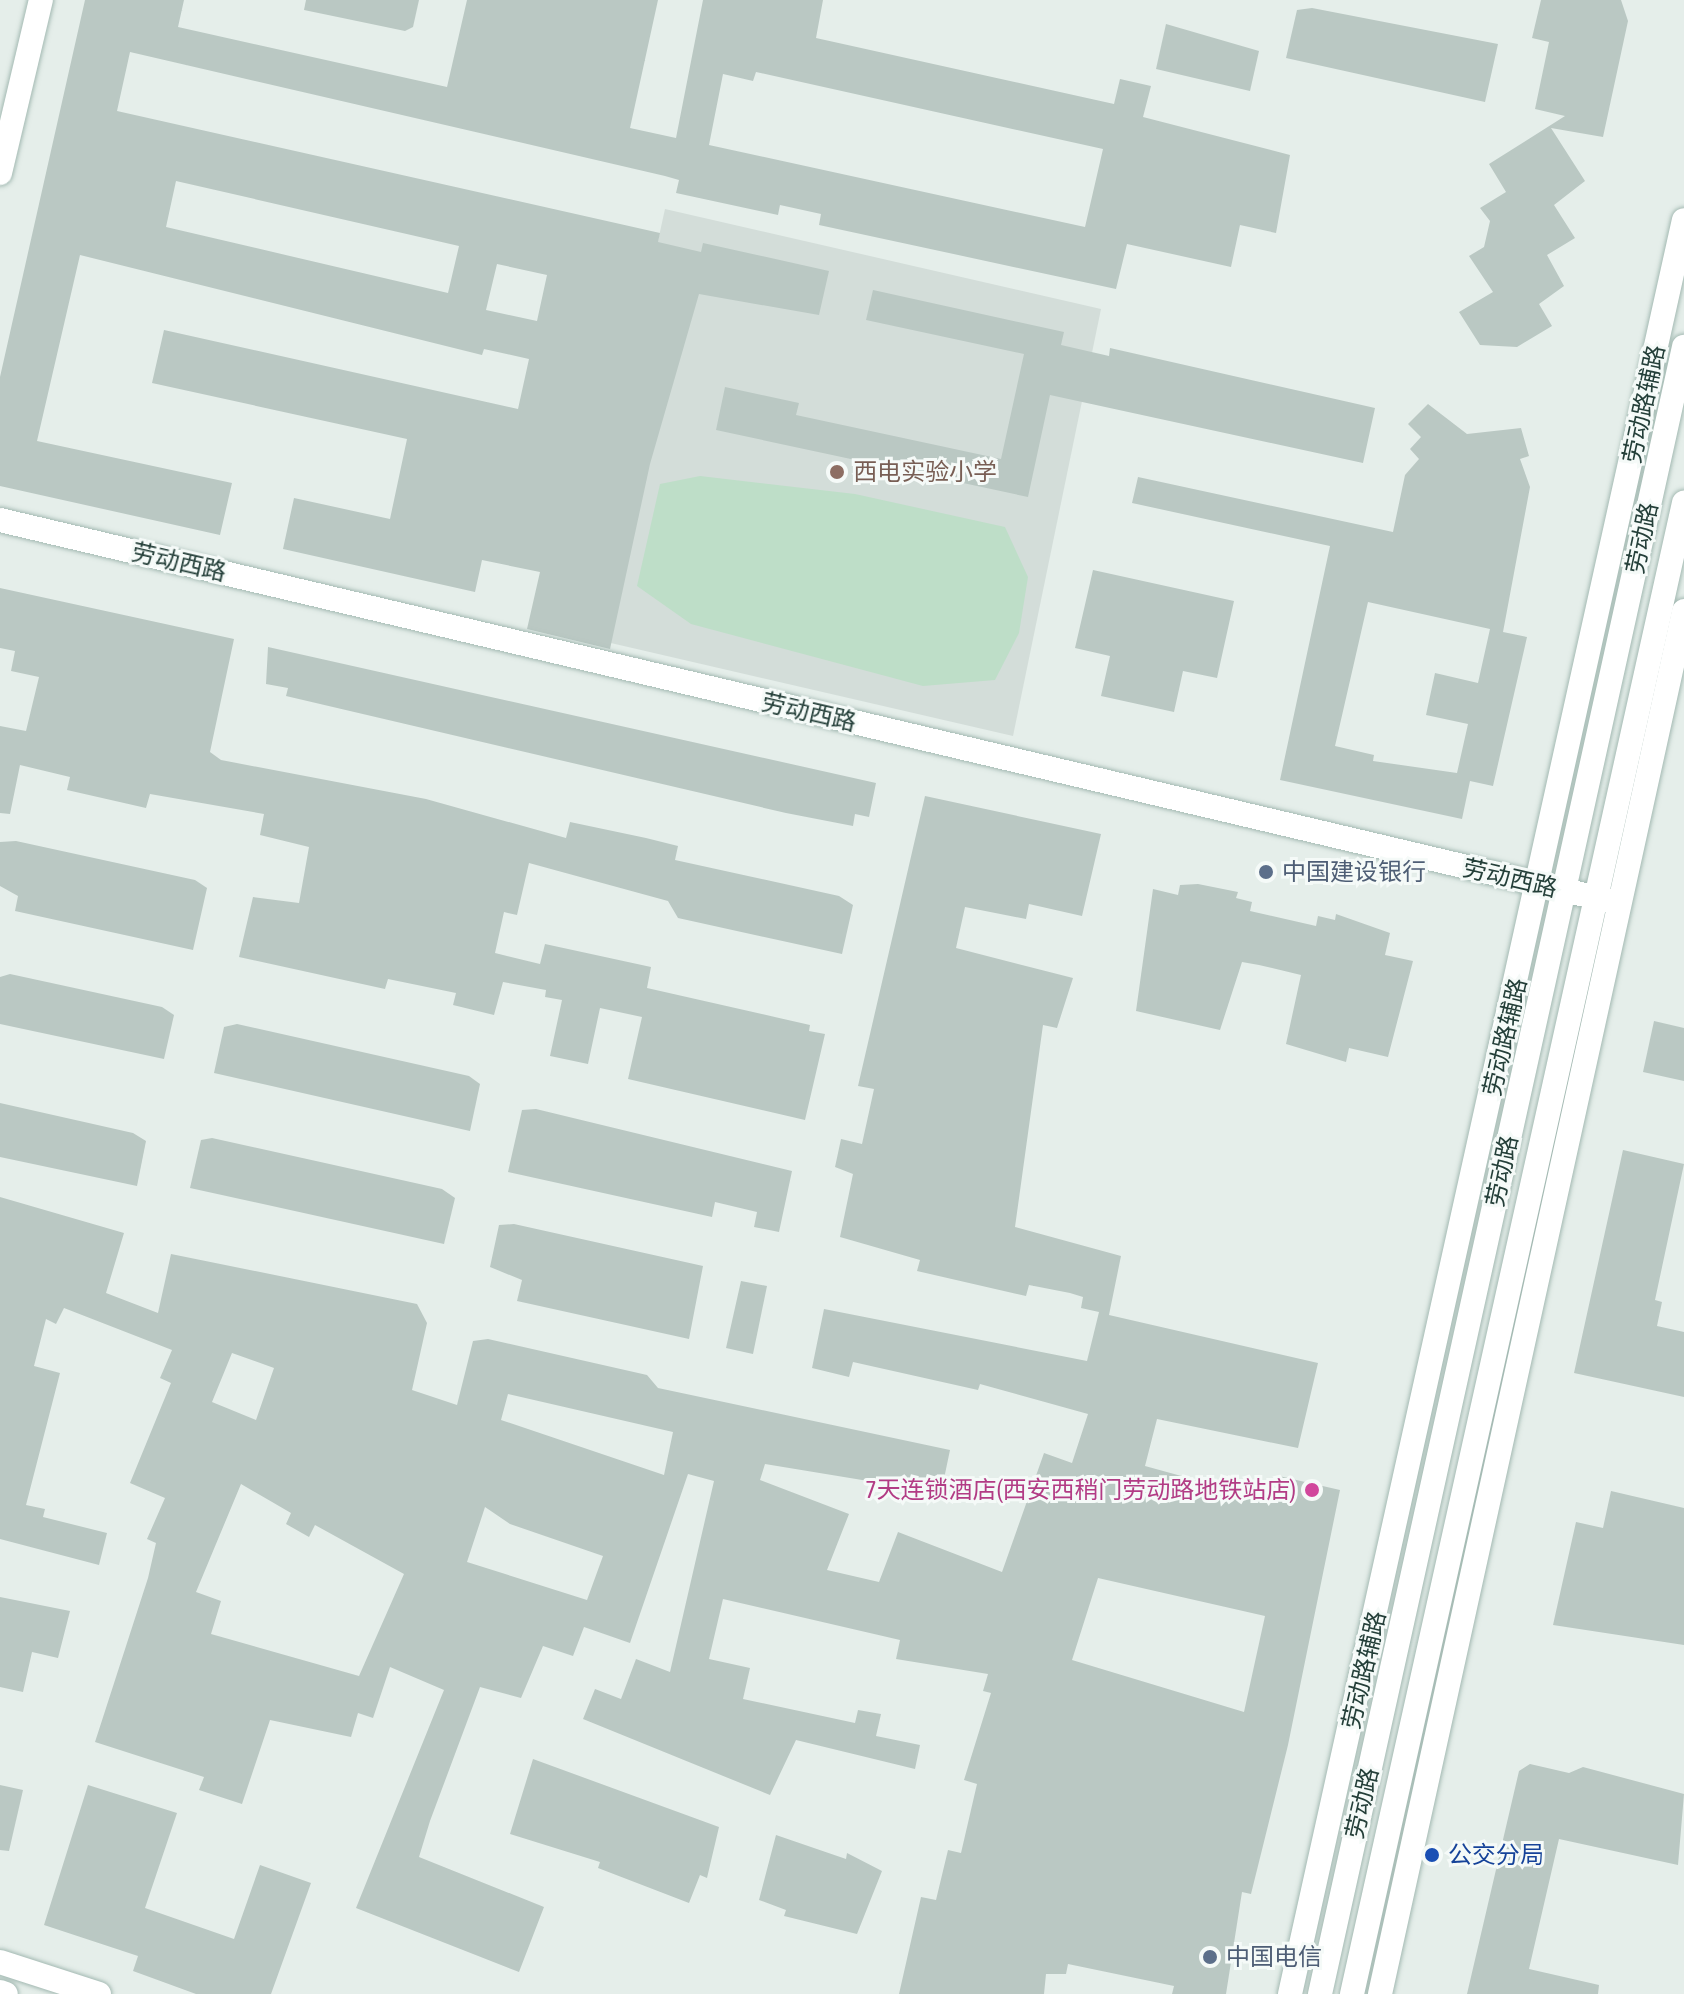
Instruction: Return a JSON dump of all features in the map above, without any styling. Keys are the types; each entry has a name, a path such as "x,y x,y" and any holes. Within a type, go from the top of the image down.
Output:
{"street":[{"path":"1,160 41,0"},
{"name":"劳动路辅路","path":"1290,1994 1539,885 1684,220"},
{"name":"劳动路","path":"1320,1994 1684,347"},
{"name":"劳动路","path":"1352,1994 1608,901 1684,503"},
{"name":"劳动西路","path":"0,520 1608,901"},
{"path":"1380,1994 1608,901 1684,611"},
{"path":"0,1962 99,1994"},
{"path":"0,1992 6,1994"}],"shaded area":[{"name":"西电实验小学","path":"665,209 1101,309 1013,736 572,634"}],"green space":[{"path":"700,476 855,494 1005,527 1028,577 1019,633 995,680 923,686 691,624 637,586 660,484"}],"building":[{"path":"85,0 184,0 178,27 447,87 467,0 658,0 630,128 676,138 703,0 823,0 816,38 1114,104 1120,79 1151,86 1143,117 1290,155 1276,233 1240,225 1231,267 1127,244 1116,289 819,225 821,214 780,205 778,215 676,193 679,180 665,176 130,52 117,111 660,233 658,242 701,252 703,243 829,271 819,315 699,294 650,464 610,649 527,629 540,572 482,560 475,592 283,549 294,498 390,519 407,439 152,383 164,330 518,409 529,359 484,349 482,355 80,255 37,441 232,483 220,535 0,486 0,377","holes":["756,72 1103,149 1085,227 709,145 723,74 753,81","176,181 459,246 448,293 166,227","497,264 547,275 537,321 486,310"]},
{"path":"306,0 419,0 413,27 405,31 304,10"},
{"path":"1541,0 1621,0 1628,21 1603,137 1551,128 1585,181 1554,205 1575,238 1547,255 1564,286 1539,304 1552,326 1517,347 1480,345 1459,312 1493,292 1469,256 1484,247 1490,221 1480,208 1506,192 1489,164 1565,116 1535,109 1549,42 1532,38"},
{"path":"1312,8 1498,44 1485,102 1286,58 1297,10"},
{"path":"1166,24 1259,51 1250,91 1156,69"},
{"path":"873,290 1064,332 1061,345 1109,356 1110,348 1375,408 1363,463 1050,395 1028,497 716,430 725,387 799,403 796,415 1001,459 1024,354 866,320"},
{"path":"1428,404 1467,434 1521,428 1529,456 1520,459 1530,487 1503,632 1527,637 1493,786 1470,781 1462,819 1280,780 1330,546 1132,503 1138,477 1393,532 1405,475 1419,459 1410,449 1421,437 1408,424","holes":["1368,602 1490,629 1478,683 1435,673 1426,715 1468,724 1457,773 1373,761 1374,755 1335,746"]},
{"path":"1093,570 1234,601 1217,678 1183,671 1174,712 1101,696 1110,656 1075,648"},
{"path":"0,588 234,639 210,752 221,760 426,799 566,838 570,822 646,838 678,846 675,860 839,896 853,905 842,954 678,918 668,901 529,863 517,915 504,912 495,953 540,964 545,944 651,967 647,988 810,1025 809,1031 825,1034 805,1120 628,1079 642,1017 600,1008 588,1064 550,1056 562,1000 545,997 546,990 503,982 494,1015 453,1005 456,993 388,979 385,989 239,957 253,897 299,903 309,847 260,835 264,814 150,794 146,808 67,790 70,777 20,765 10,814 0,813 0,726 26,731 39,677 11,671 15,651 0,648"},
{"path":"268,647 876,783 869,817 855,814 853,826 786,813 286,696 288,688 266,684"},
{"path":"925,796 1101,834 1082,916 1029,904 1026,919 965,907 956,948 1073,978 1057,1028 1043,1025 1015,1227 1121,1256 1109,1315 1318,1363 1298,1448 1157,1419 1145,1466 1265,1499 1267,1491 1275,1493 1279,1476 1340,1490 1288,1745 1251,1894 1242,1892 1226,1994 1172,1994 1174,1986 1068,1964 1066,1974 1046,1974 1044,1994 899,1994 921,1897 936,1900 948,1850 961,1853 977,1784 964,1780 991,1693 983,1691 988,1674 896,1659 900,1640 723,1599 709,1659 750,1668 743,1699 855,1723 858,1710 881,1714 876,1736 920,1745 915,1769 796,1740 770,1795 583,1719 595,1689 621,1699 636,1659 670,1672 714,1481 688,1474 630,1643 584,1627 573,1656 543,1646 521,1698 480,1687 430,1821 419,1857 544,1907 519,1972 356,1908 444,1690 390,1667 373,1718 358,1713 351,1737 270,1720 242,1804 199,1790 204,1777 95,1742 148,1578 156,1543 147,1539 165,1498 130,1483 171,1383 160,1378 172,1350 64,1308 56,1324 46,1319 34,1366 60,1373 26,1505 45,1509 43,1517 107,1533 99,1565 0,1539 0,1197 124,1233 106,1293 158,1313 171,1254 417,1304 427,1323 412,1390 457,1405 473,1341 488,1339 647,1375 658,1388 950,1450 941,1493 765,1464 760,1480 849,1514 827,1570 879,1582 898,1532 1002,1572 1044,1453 1072,1463 1088,1414 980,1384 978,1390 853,1362 849,1377 812,1368 824,1309 1087,1361 1099,1312 1081,1308 1083,1297 1070,1293 1029,1285 1026,1296 917,1271 920,1260 840,1237 853,1174 835,1167 841,1139 862,1144 874,1089 858,1086","holes":["232,1353 274,1368 256,1420 212,1402","508,1394 673,1432 664,1475 501,1420","241,1484 291,1513 286,1524 309,1537 315,1525 404,1574 359,1676 211,1634 221,1601 196,1592","485,1507 510,1524 603,1556 587,1600 467,1562","1098,1578 1265,1616 1244,1712 1072,1660"]},
{"path":"16,841 195,880 207,888 193,950 15,911 18,896 0,886 0,842"},
{"path":"1198,884 1238,892 1236,898 1252,902 1250,911 1316,926 1318,916 1335,920 1336,914 1390,933 1385,955 1413,961 1388,1057 1349,1048 1346,1062 1286,1044 1301,975 1259,965 1242,962 1220,1030 1136,1011 1153,889 1178,895 1180,885"},
{"path":"10,974 162,1007 174,1015 164,1059 0,1024 0,977"},
{"path":"1654,1021 1684,1028 1684,1081 1643,1072"},
{"path":"237,1024 469,1076 480,1084 470,1131 214,1073 224,1027"},
{"path":"0,1103 133,1133 146,1141 137,1186 0,1157"},
{"path":"536,1109 792,1171 779,1232 754,1227 757,1212 715,1202 712,1217 508,1172 522,1110"},
{"path":"212,1138 442,1189 455,1198 444,1244 190,1188 201,1140"},
{"path":"1623,1150 1684,1164 1655,1300 1662,1302 1657,1326 1684,1332 1684,1397 1574,1373"},
{"path":"514,1224 703,1266 689,1339 517,1301 522,1280 490,1267 499,1225"},
{"path":"741,1281 767,1286 753,1354 726,1348"},
{"path":"1611,1491 1684,1508 1684,1645 1553,1625 1576,1522 1603,1528"},
{"path":"0,1597 70,1611 58,1658 32,1652 23,1692 0,1687"},
{"path":"533,1759 719,1827 707,1878 700,1875 689,1903 598,1868 600,1862 510,1834"},
{"path":"1530,1764 1569,1773 1583,1767 1684,1794 1678,1865 1559,1839 1529,1969 1599,1985 1598,1994 1467,1994 1519,1771"},
{"path":"0,1785 23,1790 9,1851 0,1850"},
{"path":"88,1785 177,1813 145,1908 234,1939 260,1865 311,1883 271,1994 196,1994 133,1971 138,1956 44,1925"},
{"path":"776,1835 846,1859 847,1853 882,1871 857,1934 784,1916 786,1910 759,1900"}],"place":[{"name":"西电实验小学","path":"837,472"},
{"name":"中国建设银行","path":"1266,872"},
{"name":"7天连锁酒店(西安西稍门劳动路地铁站店)","path":"1312,1490"},
{"name":"公交分局","path":"1432,1855"},
{"name":"中国电信","path":"1210,1957"}]}
